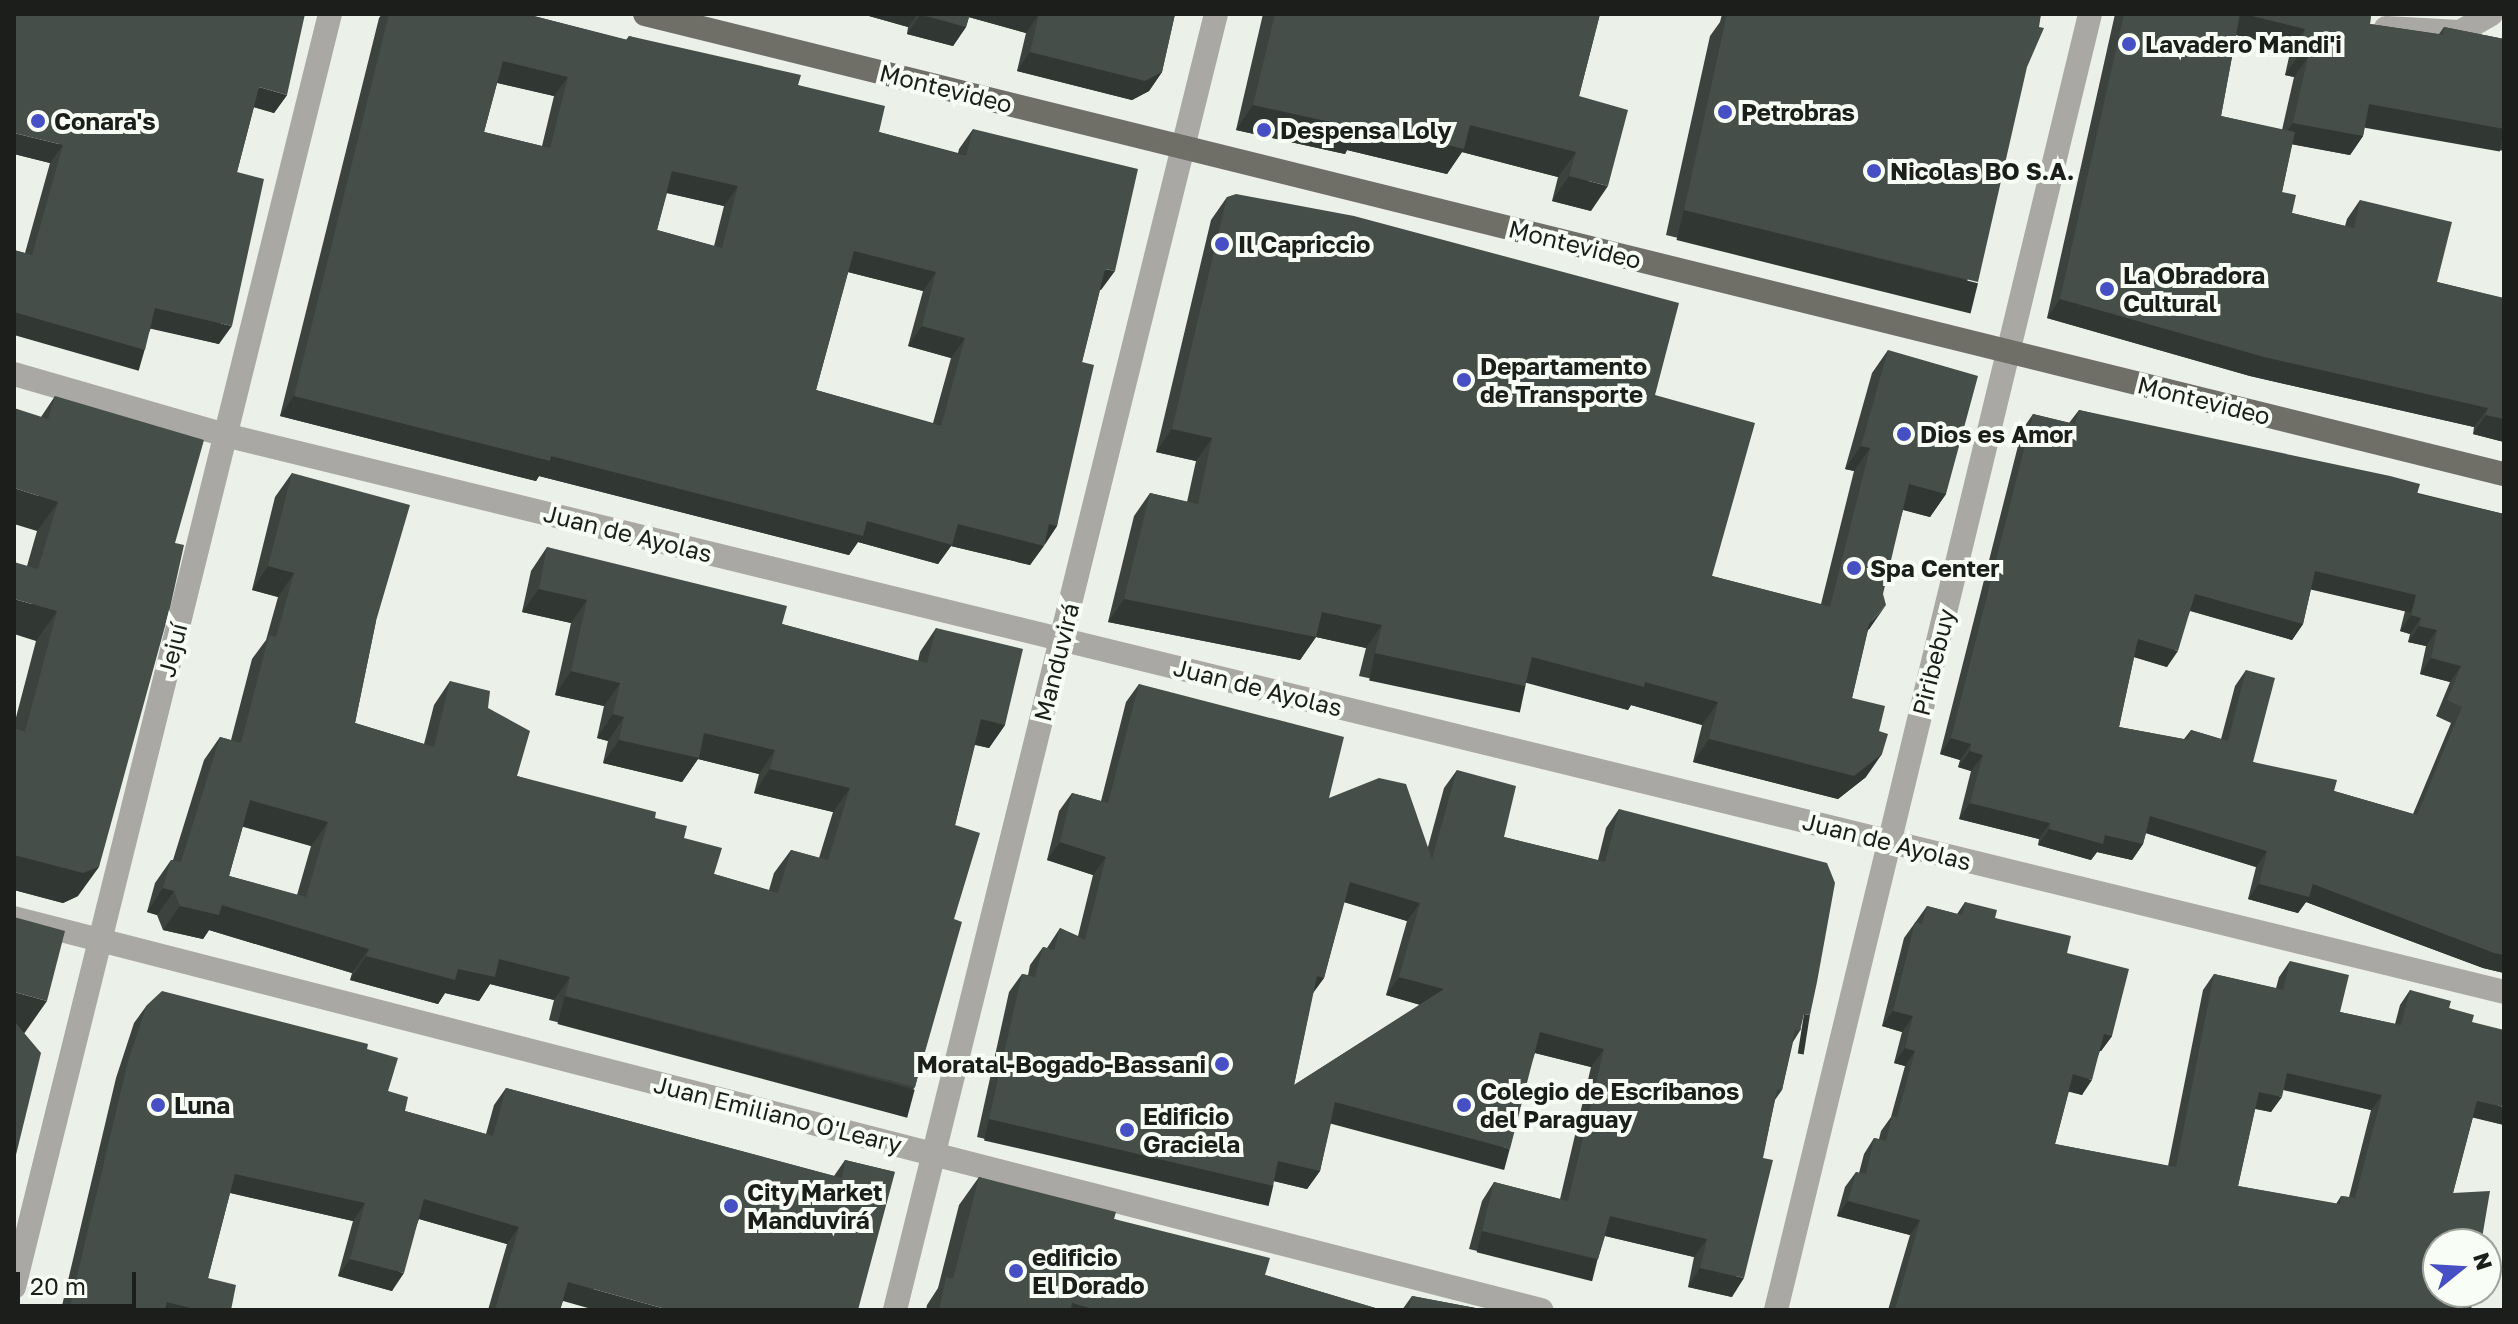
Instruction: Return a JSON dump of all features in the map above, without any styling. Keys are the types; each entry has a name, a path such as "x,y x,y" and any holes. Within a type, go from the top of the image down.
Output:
{"main road":[{"name":"Montevideo","path":"645,14 2504,474"}],"street":[{"name":"Jejuí","path":"14,1287 330,14"},
{"name":"Manduvirá","path":"895,1310 1216,14"},
{"name":"Piribebuy","path":"1776,1310 2090,14"},
{"path":"2386,28 2460,32 2491,14"},
{"name":"Juan de Ayolas","path":"14,374 225,435 2504,992"},
{"name":"Juan Emiliano O'Leary","path":"14,918 1541,1310"}],"building":[{"path":"14,14 305,14 287,95 259,87 237,172 264,179 232,326 155,308 145,350 14,312 14,250 32,255 63,145 14,133"},
{"path":"389,14 526,14 628,40 629,36 801,75 798,85 885,106 879,132 966,156 973,129 1138,169 1115,271 1105,269 1082,362 1094,365 1057,526 1049,524 1044,546 958,524 952,545 867,521 863,536 551,456 550,461 294,396","holes":["503,61 568,77 550,148 484,132","672,171 738,186 722,248 657,230","854,251 936,272 922,326 965,338 941,426 816,390"]},
{"path":"920,14 970,14 966,27"},
{"path":"1039,14 1175,14 1162,72 1145,81 1030,52"},
{"path":"1275,14 1600,14 1579,96 1628,110 1608,186 1569,176 1576,152 1470,125 1464,149 1363,125 1362,129 1253,105"},
{"path":"1727,14 2041,14 2039,27 2044,28 2027,67 1978,282 1684,210"},
{"path":"2124,14 2240,14 2221,116 2295,132 2282,192 2296,195 2292,213 2354,228 2360,200 2452,222 2437,282 2504,298 2504,419 2486,415 2488,408 2264,357 2060,299"},
{"path":"2244,14 2371,14 2370,24 2443,35 2444,27 2504,39 2504,129 2369,104 2363,136 2293,123 2308,57 2299,55 2305,29"},
{"path":"1236,194 1354,216 1679,303 1655,395 1755,423 1712,576 1830,607 1870,448 1861,446 1888,350 1978,376 1946,494 1909,484 1883,594 1886,605 1869,624 1852,698 1885,706 1879,731 1888,734 1882,754 1854,776 1709,739 1718,702 1645,682 1644,687 1532,657 1525,686 1375,653 1382,625 1322,612 1316,637 1124,599 1150,493 1198,504 1212,438 1172,429 1227,197"},
{"path":"55,396 204,440 175,543 184,545 170,608 99,867 83,873 14,855 14,728 25,732 57,611 14,599 14,562 38,569 58,502 14,488 14,408 48,419"},
{"path":"2079,410 2390,476 2420,484 2417,494 2504,514 2504,955 2313,884 2309,897 2259,884 2267,851 2150,816 2143,844 2105,835 2103,844 2049,829 2050,823 1970,803 1983,755 1970,751 1971,744 1951,738 2033,414 2075,424","holes":["2315,571 2416,595 2411,615 2421,618 2419,626 2437,630 2431,658 2461,666 2447,700 2462,707 2417,815 2334,791 2337,780 2253,762 2275,678 2246,670 2228,741 2191,730 2188,740 2119,727 2138,639 2178,651 2195,594 2303,624"]},
{"path":"292,473 410,505 376,621 355,723 434,747 450,681 490,691 488,708 530,731 517,776 656,812 655,818 687,826 684,838 722,848 714,874 778,893 791,850 828,860 850,788 770,769 775,750 704,733 699,758 619,740 624,717 613,714 620,683 571,671 587,600 539,589 547,547 787,606 782,624 927,663 936,628 1023,649 1005,725 981,719 963,791 955,825 980,833 954,919 962,922 915,1087 565,996 570,977 499,959 495,977 458,969 455,980 366,956 369,949 222,905 219,915 180,906 174,891 163,888 171,860 181,862 220,737 241,743 269,635 276,637 294,573 268,566","holes":["250,800 328,822 306,897 229,876"]},
{"path":"1139,684 1344,737 1329,798 1379,778 1406,784 1432,859 1457,770 1516,786 1504,837 1605,862 1619,809 1827,863 1835,883 1817,982 1810,1015 1804,1014 1800,1031 1795,1030 1782,1090 1777,1089 1763,1158 1773,1160 1744,1278 1700,1268 1707,1239 1610,1216 1598,1259 1482,1231 1494,1182 1568,1201 1604,1049 1540,1032 1510,1149 1335,1102 1320,1171 1278,1161 1273,1186 989,1119 1022,974 1035,977 1043,947 1054,950 1060,928 1085,940 1106,857 1060,842 1072,793 1108,803","holes":["1350,882 1420,903 1399,977 1444,989 1294,1085 1317,976 1324,978"]},
{"path":"1965,902 1997,910 1995,918 2071,936 2067,953 2129,969 2112,1036 2104,1034 2092,1080 2073,1074 2055,1144 2176,1167 2214,974 2283,990 2290,961 2349,975 2340,1012 2401,1025 2410,990 2451,1001 2449,1008 2474,1015 2472,1022 2504,1030 2504,1107 2477,1101 2453,1193 2490,1191 2484,1228 2422,1228 2422,1308 2471,1310 1895,1310 1920,1220 1848,1201 1856,1172 1866,1174 1874,1138 1886,1141 1892,1116 1897,1117 1915,1051 1905,1048 1913,1016 1893,1011 1915,922 1922,924 1927,906 1962,915","holes":["2287,1073 2382,1095 2355,1198 2341,1196 2340,1204 2238,1186 2259,1092 2282,1097"]},
{"path":"14,917 65,931 47,1001 14,992"},
{"path":"162,991 368,1044 367,1049 398,1058 388,1091 408,1097 405,1111 493,1136 506,1088 842,1178 845,1160 895,1172 858,1310 669,1310 568,1282 560,1310 495,1310 519,1227 424,1199 404,1273 350,1259 365,1203 235,1174 208,1278 236,1285 231,1310 199,1310 167,1302 165,1310 69,1310 128,1061 147,1005"},
{"path":"14,1021 41,1053 14,1163"},
{"path":"979,1177 1116,1212 1114,1219 1270,1258 1265,1275 1382,1310 1097,1310 1072,1303 1071,1310 939,1310 946,1277 953,1279"},
{"path":"1412,1296 1486,1310 1408,1310"}],"place":[{"name":"Lavadero Mandi'i","path":"2129,44"},
{"name":"Petrobras","path":"1725,112"},
{"name":"Conara's","path":"38,121"},
{"name":"Despensa Loly","path":"1264,130"},
{"name":"Nicolas BO S.A.","path":"1874,171"},
{"name":"Il Capriccio","path":"1222,244"},
{"name":"La Obradora Cultural","path":"2107,289"},
{"name":"Departamento de Transporte","path":"1464,380"},
{"name":"Dios es Amor","path":"1904,434"},
{"name":"Spa Center","path":"1854,568"},
{"name":"Moratal-Bogado-Bassani","path":"1222,1064"},
{"name":"Luna","path":"158,1105"},
{"name":"Colegio de Escribanos del Paraguay","path":"1464,1105"},
{"name":"Edificio Graciela","path":"1127,1130"},
{"name":"City Market Manduvirá","path":"731,1206"},
{"name":"edificio El Dorado","path":"1016,1271"}]}
